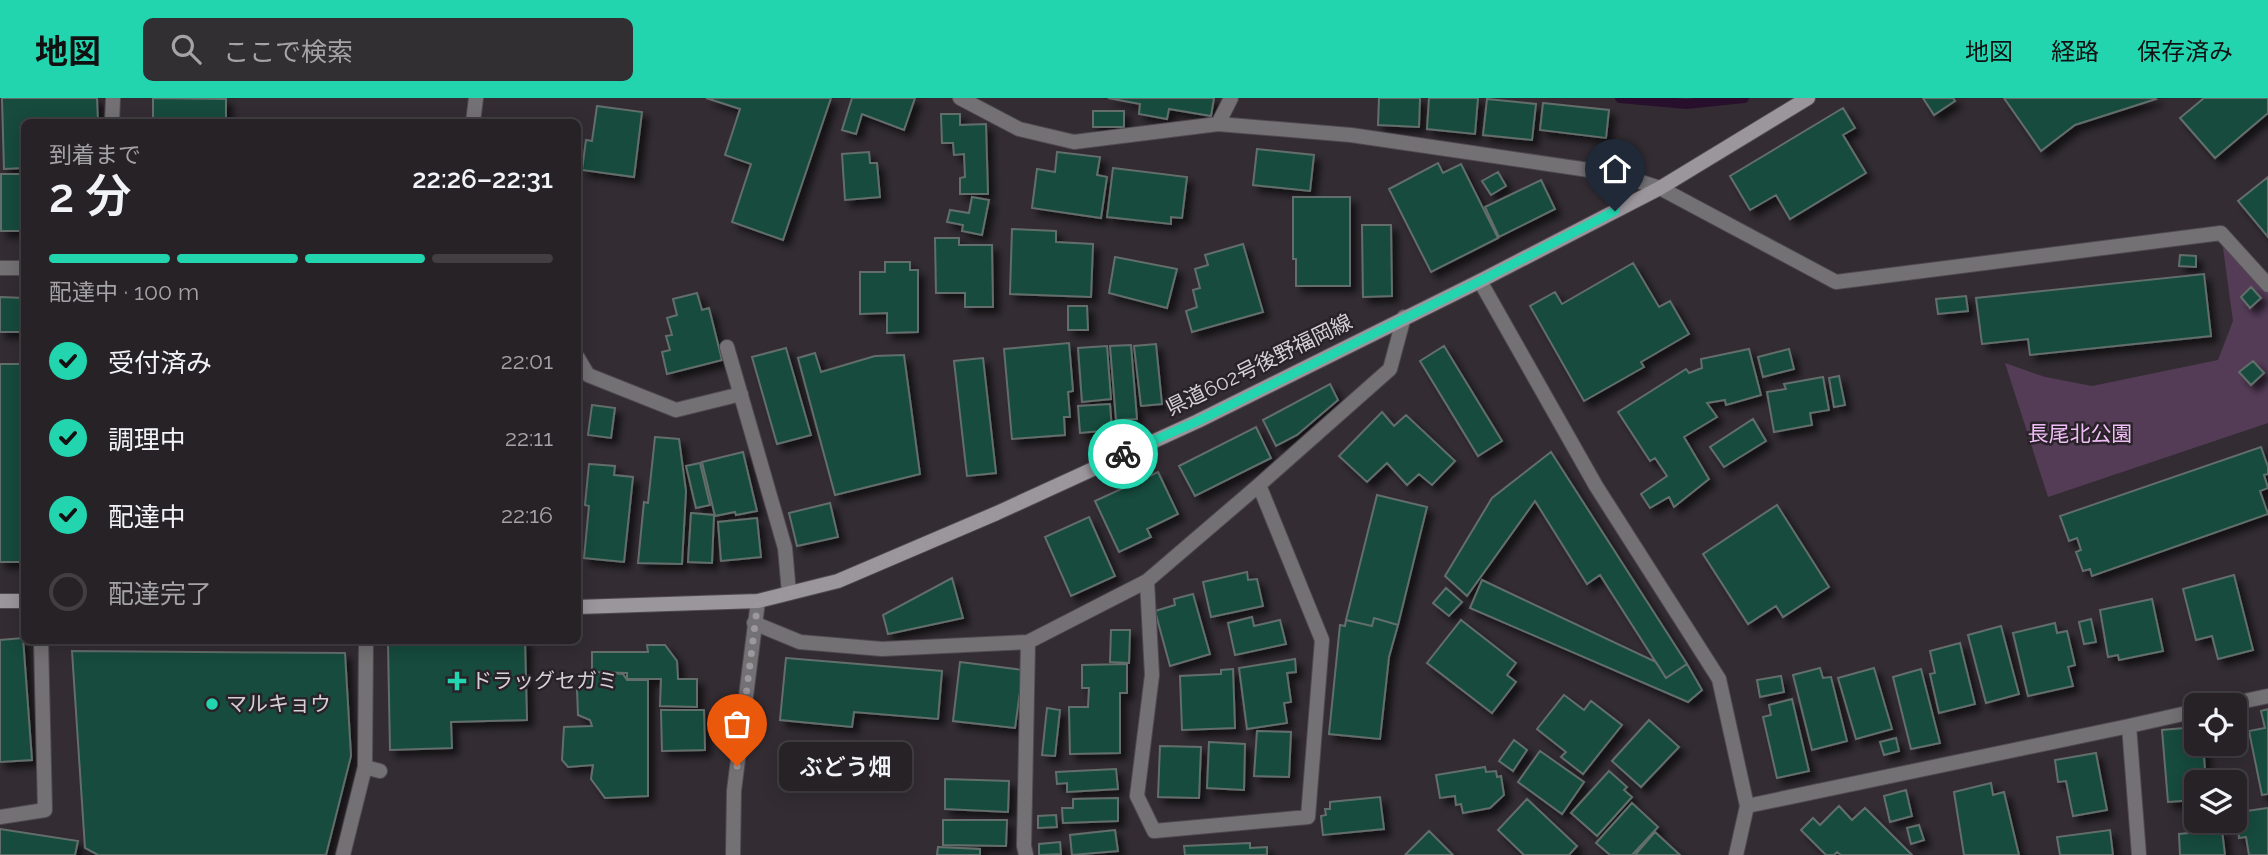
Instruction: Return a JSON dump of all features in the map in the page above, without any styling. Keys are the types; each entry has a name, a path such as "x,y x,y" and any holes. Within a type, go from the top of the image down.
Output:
{"main road":[{"name":"県道602号後野福岡線","path":"581,607 758,601 838,580 997,513 1198,421 1480,281 1660,188 1808,98"},
{"path":"0,601 21,601"}],"street":[{"path":"112,119 113,98"},
{"path":"473,119 476,98"},
{"path":"960,98 1019,129 1074,142 1219,124 1351,135 1616,174 1660,188 1836,282 2221,233 2267,281"},
{"path":"1219,124 1231,98"},
{"path":"0,268 21,268"},
{"path":"1480,281 1596,486 1719,679 1747,806 1736,855"},
{"path":"754,623 800,642 882,649 1028,642 1147,581 1259,485 1390,369 1404,317"},
{"path":"727,346 785,548 789,593"},
{"path":"581,363 588,374 676,410 741,394"},
{"path":"1147,581 1152,676 1137,796 1154,831 1308,817 1322,639 1259,485"},
{"path":"733,855 734,791 758,601"},
{"path":"1026,855 1028,642"},
{"path":"0,817 45,810 41,644"},
{"path":"343,855 365,767 366,644"},
{"path":"2247,700 2268,696"},
{"path":"1747,806 2184,714"},
{"path":"2129,726 2140,855"},
{"path":"365,767 380,771"}],"green space":[{"name":"長尾北公園","path":"2221,233 2268,286 2268,423 2048,497 2005,363 2045,377 2092,386 2218,360 2233,321"}],"building":[{"path":"2,98 97,98 98,119 21,119 21,168 4,169"},
{"path":"153,98 226,99 226,119 153,119"},
{"path":"706,98 831,98 783,240 732,222 751,164 725,155 740,109"},
{"path":"852,98 915,98 904,130 862,114 856,134 842,130"},
{"path":"1108,98 1214,98 1211,116 1169,109 1167,119 1139,114 1140,104"},
{"path":"1379,98 1420,98 1419,127 1378,125"},
{"path":"1429,98 1478,98 1475,134 1427,129"},
{"path":"1923,98 1953,98 1955,101 1934,115"},
{"path":"2004,98 2156,99 2075,125 2041,151"},
{"path":"2204,98 2268,98 2268,113 2215,158 2180,118"},
{"path":"1487,99 1536,104 1532,140 1483,135"},
{"path":"1543,103 1609,110 1606,138 1540,130"},
{"path":"597,106 642,112 634,177 582,170 586,140 592,141"},
{"path":"1843,108 1855,128 1843,135 1866,173 1790,219 1776,195 1750,210 1730,176"},
{"path":"1093,111 1124,111 1124,127 1093,127"},
{"path":"941,114 960,114 960,125 986,124 988,194 960,194 960,178 965,177 964,154 954,155 953,143 942,143"},
{"path":"1257,149 1314,155 1310,191 1253,185"},
{"path":"869,152 870,163 877,163 880,197 845,200 842,154"},
{"path":"1057,152 1100,157 1097,175 1107,177 1101,218 1032,208 1037,169 1055,172"},
{"path":"1438,163 1443,173 1461,164 1498,238 1431,272 1389,189"},
{"path":"1113,168 1187,177 1182,218 1171,217 1171,224 1107,217"},
{"path":"1498,172 1506,186 1491,195 1482,181"},
{"path":"1,174 21,174 21,231 1,231"},
{"path":"2268,177 2268,237 2238,201"},
{"path":"1541,180 1555,209 1499,237 1485,207"},
{"path":"972,197 989,200 982,235 962,231 963,225 947,222 950,210 969,213"},
{"path":"1293,197 1350,197 1350,286 1296,286"},
{"path":"1362,225 1391,225 1392,296 1363,297"},
{"path":"1012,229 1056,231 1056,242 1093,244 1091,297 1010,294"},
{"path":"935,238 959,238 959,245 992,245 993,307 965,307 965,293 936,293"},
{"path":"1243,244 1263,312 1192,332 1186,311 1197,307 1193,290 1200,288 1195,269 1208,265 1205,255"},
{"path":"2180,255 2196,256 2196,267 2179,266"},
{"path":"1115,257 1177,269 1167,308 1109,293"},
{"path":"885,262 910,262 910,270 918,270 918,332 887,333 887,313 860,314 860,272 885,272"},
{"path":"1633,263 1659,307 1670,301 1689,334 1641,362 1644,367 1584,401 1530,306 1555,292 1562,304"},
{"path":"2204,274 2211,336 2030,355 2028,339 1982,344 1976,298"},
{"path":"2251,287 2261,298 2250,308 2241,297"},
{"path":"697,293 702,310 709,308 722,360 667,374 662,352 670,350 666,336 672,335 667,318 677,315 673,299"},
{"path":"1966,296 1968,311 1938,314 1936,299"},
{"path":"0,297 21,298 21,332 0,332"},
{"path":"1068,306 1087,306 1088,330 1068,330"},
{"path":"1069,343 1073,391 1068,392 1070,417 1064,417 1065,435 1012,439 1004,349"},
{"path":"1156,344 1162,404 1141,406 1134,346"},
{"path":"1131,345 1137,419 1116,420 1110,346"},
{"path":"1107,346 1111,399 1082,402 1078,348"},
{"path":"1444,346 1502,441 1478,456 1420,361"},
{"path":"786,348 811,435 777,444 752,357"},
{"path":"1749,349 1761,395 1726,405 1725,400 1707,403 1717,417 1684,437 1709,479 1674,507 1669,497 1650,508 1641,494 1667,476 1655,458 1650,461 1618,412 1686,369 1689,373 1702,368 1701,359"},
{"path":"1789,349 1794,369 1763,377 1758,357"},
{"path":"815,353 821,372 875,356 904,355 920,474 835,495 798,358"},
{"path":"983,358 996,473 967,476 954,361"},
{"path":"2253,361 2264,373 2251,385 2239,372"},
{"path":"0,364 21,364 21,562 0,562"},
{"path":"1839,376 1845,405 1834,407 1829,378"},
{"path":"1823,377 1829,410 1810,413 1812,425 1774,432 1767,392 1786,389 1784,384"},
{"path":"1330,384 1338,400 1297,435 1276,446 1263,420"},
{"path":"1110,404 1112,430 1080,433 1078,406"},
{"path":"592,405 615,408 611,438 588,435"},
{"path":"1382,412 1394,426 1406,415 1455,461 1432,485 1419,474 1407,485 1387,463 1367,482 1339,456"},
{"path":"1753,419 1766,441 1724,467 1710,447"},
{"path":"1256,427 1271,458 1195,496 1179,466"},
{"path":"655,437 679,439 686,491 682,564 638,563 644,502 648,503"},
{"path":"2261,447 2268,467 2268,474 2264,475 2268,488 2260,491 2268,514 2092,576 2090,569 2083,571 2076,552 2081,550 2077,538 2069,541 2060,516"},
{"path":"743,452 757,511 715,516 702,462"},
{"path":"1551,452 1687,664 1666,678 1600,575 1587,584 1535,501 1467,596 1445,576 1492,498"},
{"path":"700,463 710,505 696,508 686,466"},
{"path":"589,464 615,466 614,475 633,477 624,562 584,558 589,506 585,505"},
{"path":"1158,472 1178,514 1147,529 1151,537 1119,552 1095,501"},
{"path":"1377,495 1427,507 1398,625 1374,618 1372,626 1346,620"},
{"path":"830,503 838,537 797,546 789,513"},
{"path":"1777,505 1829,587 1783,617 1776,606 1748,624 1703,554"},
{"path":"691,513 714,515 712,563 688,562"},
{"path":"1089,517 1115,576 1071,596 1045,537"},
{"path":"757,518 761,557 721,561 718,522"},
{"path":"1247,572 1248,580 1257,579 1263,606 1211,617 1203,582"},
{"path":"2234,575 2253,650 2218,659 2212,636 2196,640 2183,589"},
{"path":"952,578 963,618 888,634 883,615"},
{"path":"1482,580 1656,662 1666,678 1687,664 1702,690 1688,702 1470,608"},
{"path":"1446,588 1462,602 1449,616 1433,603"},
{"path":"1193,594 1210,654 1170,666 1155,611 1175,605 1174,599"},
{"path":"2152,599 2163,651 2119,660 2118,655 2108,657 2100,610"},
{"path":"1252,617 1254,626 1280,620 1286,644 1235,655 1228,623"},
{"path":"1374,618 1398,625 1389,657 1380,739 1329,734 1340,625 1345,626 1346,620 1372,626"},
{"path":"2091,619 2096,642 2084,644 2079,622"},
{"path":"1461,620 1516,663 1507,675 1516,682 1492,713 1427,663"},
{"path":"2055,623 2057,633 2067,631 2075,665 2068,667 2073,686 2028,696 2013,633"},
{"path":"2001,626 2019,694 1986,703 1968,635"},
{"path":"1111,630 1130,630 1129,663 1110,662"},
{"path":"21,638 21,644 23,644 32,760 0,762 0,640"},
{"path":"1960,643 1975,704 1939,713 1930,674 1935,673 1930,651"},
{"name":"ドラッグセガミ","path":"388,644 525,644 527,720 451,722 452,748 390,750"},
{"path":"647,645 665,645 677,661 678,679 697,679 697,707 660,706 661,679 627,679 627,673 592,672 592,652 648,652"},
{"name":"マルキョウ","path":"72,651 345,653 351,756 326,855 98,855 85,848"},
{"path":"786,658 942,671 938,719 854,712 852,727 780,720"},
{"path":"1295,659 1296,672 1287,673 1291,702 1284,703 1287,723 1247,729 1239,668"},
{"path":"960,662 1023,670 1015,728 953,721"},
{"path":"1127,664 1127,693 1120,693 1120,753 1070,754 1069,707 1088,707 1089,688 1082,688 1082,665"},
{"path":"1820,668 1823,678 1831,677 1847,741 1812,750 1793,675"},
{"path":"1874,668 1892,729 1856,739 1838,678"},
{"path":"1233,669 1235,728 1182,730 1180,676 1221,674 1221,670"},
{"path":"1921,669 1940,743 1911,749 1893,677"},
{"path":"595,672 623,674 627,680 648,680 648,796 605,798 591,779 593,765 568,767 562,760 564,727 592,726 590,720 578,715 577,689"},
{"path":"1781,676 1784,692 1760,697 1757,680"},
{"path":"1564,695 1584,710 1591,701 1622,725 1583,774 1561,757 1566,752 1537,729"},
{"path":"1792,699 1809,771 1777,778 1763,717 1771,715 1769,705"},
{"path":"1047,708 1060,710 1055,756 1042,755"},
{"path":"2268,709 2268,794 2262,795 2249,731 2265,728 2261,711"},
{"path":"661,710 704,710 705,750 662,751"},
{"path":"1649,720 1679,747 1641,787 1612,761"},
{"path":"2184,728 2184,756 2204,756 2205,770 2184,770 2184,801 2168,802 2162,730"},
{"path":"1257,731 1291,732 1289,777 1254,776"},
{"path":"1896,738 1899,751 1884,755 1880,742"},
{"path":"1514,740 1527,750 1513,771 1499,761"},
{"path":"1209,742 1245,744 1244,790 1207,788"},
{"path":"1160,746 1201,747 1199,798 1158,797"},
{"path":"1540,751 1584,782 1562,814 1518,782"},
{"path":"2096,753 2107,810 2073,816 2066,781 2058,782 2055,760"},
{"path":"1485,767 1486,772 1496,771 1497,777 1501,776 1504,795 1490,808 1463,813 1461,804 1456,805 1455,796 1440,798 1436,775"},
{"path":"1116,769 1118,789 1067,792 1067,783 1057,784 1056,772"},
{"path":"1609,771 1627,787 1624,790 1632,797 1597,836 1571,813"},
{"path":"945,779 1009,781 1008,812 945,809"},
{"path":"1991,783 1993,795 2004,792 2019,855 1964,855 1954,792"},
{"path":"1906,790 1912,816 1890,822 1884,796"},
{"path":"1380,797 1384,829 1323,835 1321,816 1326,815 1325,809 1330,809 1330,802"},
{"path":"1118,798 1118,821 1063,823 1062,808 1073,808 1073,799"},
{"path":"1527,799 1577,846 1569,855 1524,855 1498,830"},
{"path":"1632,803 1658,827 1632,855 1610,855 1596,843"},
{"path":"1839,806 1852,820 1865,808 1912,855 1841,855 1837,852 1834,855 1826,855 1801,830 1813,818 1820,825"},
{"path":"2268,808 2268,855 2249,855 2246,837 2239,838 2239,833 2247,833 2247,811"},
{"path":"1056,815 1057,827 1038,828 1038,816"},
{"path":"943,820 1007,820 1006,846 943,845"},
{"path":"1919,825 1924,840 1911,844 1907,828"},
{"path":"0,829 78,841 75,855 0,855"},
{"path":"1115,830 1118,851 1072,855 1070,835"},
{"path":"2110,830 2113,855 2060,855 2057,837"},
{"path":"1429,831 1453,855 1405,855"},
{"path":"1655,832 1680,855 1635,855"},
{"path":"2222,833 2225,855 2180,855 2179,834"},
{"path":"1060,842 1061,854 1039,855 1039,844"},
{"path":"1250,843 1250,848 1267,847 1267,855 1185,855 1184,846"},
{"path":"938,847 980,849 980,855 937,855"}],"waterway":[{"path":"1620,98 1686,104 1744,98"}],"way so far":[{"path":"737,766 758,601 838,580 997,513 1123,454"}],"place":[{"name":"ドラッグセガミ","path":"457,681"},
{"name":"マルキョウ","path":"212,704"},
{"name":"ぶどう畑","path":"737,766"}],"route":[{"path":"1123,454 1198,421 1615,211"}]}
